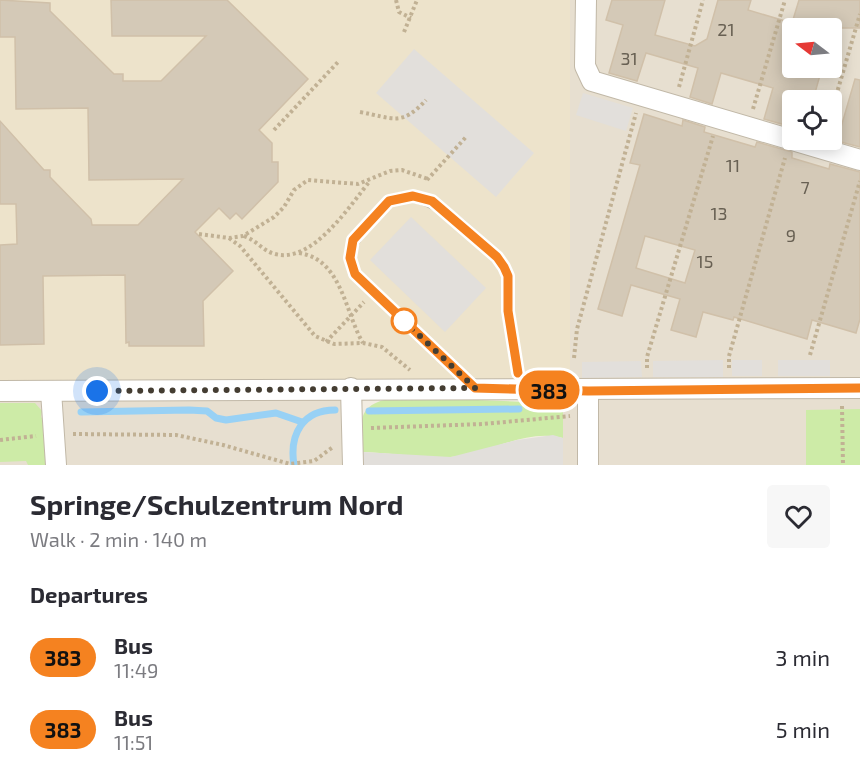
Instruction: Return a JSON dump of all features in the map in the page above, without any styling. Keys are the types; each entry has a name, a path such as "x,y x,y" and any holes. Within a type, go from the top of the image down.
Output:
{"street":[{"path":"586,0 585,66 592,81 860,160"},
{"path":"351,388 353,465"},
{"path":"0,391 521,388 588,391 860,388"},
{"path":"51,391 56,465"},
{"path":"588,391 588,465"}],"lane":[{"path":"475,388 355,274 350,258 353,240 389,201 413,196 432,201 497,257 508,276 508,311 521,388"}],"path":[{"path":"396,0 399,12 411,18"},
{"path":"405,32 417,0"},
{"path":"676,96 704,0"},
{"path":"750,118 785,0"},
{"path":"838,90 860,14"},
{"path":"274,130 338,62"},
{"path":"360,112 397,119 408,118 426,100"},
{"path":"574,358 577,329 637,108"},
{"path":"647,357 715,131"},
{"path":"413,196 466,136"},
{"path":"728,390 729,356 787,153"},
{"path":"199,234 229,238 243,236 274,217 284,207 294,190 308,180 358,184 390,171 402,170 428,179"},
{"path":"243,236 256,241 274,254 295,252 310,247 325,235 370,180"},
{"path":"810,355 860,182"},
{"path":"229,238 240,246 315,336 325,342 374,344 391,352 429,388"},
{"path":"295,252 322,262 352,314 363,343"},
{"path":"325,342 374,292"},
{"path":"842,406 843,465"},
{"path":"0,440 54,435 176,435 223,445 290,464 301,464"}],"shaded area":[{"path":"0,0 570,0 570,379 0,381"},
{"path":"570,0 860,0 860,465 563,465 563,411 570,379"},
{"path":"414,49 534,153 496,197 376,93"},
{"path":"583,93 633,108 626,131 576,115"},
{"path":"411,217 486,288 445,332 370,260"},
{"path":"723,360 723,377 653,377 653,361"},
{"path":"732,360 762,360 762,376 732,376"},
{"path":"778,360 830,360 830,376 778,376"},
{"path":"641,361 642,377 582,378 582,362"},
{"path":"0,381 364,382 360,433 364,465 0,465"},
{"path":"553,435 563,438 563,465 364,465 363,452 451,457 517,440"}],"green space":[{"path":"400,397 551,403 563,411 563,438 534,436 478,452 450,457 363,452 361,428 365,412 377,403"},
{"path":"0,403 35,403 42,411 41,417 46,422 49,465 28,465 26,461 0,462"},
{"path":"860,409 860,465 806,465 806,410"}],"building":[{"path":"0,0 50,3 50,11 114,74 123,74 123,81 161,81 206,36 112,36 111,0 227,0 308,79 259,130 272,143 272,162 278,162 278,182 242,219 236,213 230,219 219,208 195,232 233,271 203,301 204,346 129,346 129,342 126,343 125,275 43,276 44,344 0,345 0,245 17,244 16,204 0,204 0,121 44,170 50,170 50,177 91,219 92,225 138,225 183,179 89,180 88,108 16,109 15,37 0,37"},
{"path":"612,0 665,0 655,35 695,46 707,39 718,0 751,0 748,10 782,20 782,78 819,78 816,90 782,90 782,124 764,119 773,88 721,73 712,104 690,97 698,68 646,53 637,81 609,73 623,25 606,20"},
{"path":"799,0 860,0 860,28 842,28 842,18 794,18"},
{"path":"855,79 860,80 860,147 842,142 842,124"},
{"path":"644,114 682,126 683,120 705,127 704,132 755,147 757,142 792,152 792,158 829,169 830,164 860,172 860,319 856,333 812,320 807,339 734,317 733,320 703,312 696,337 671,330 680,299 631,285 622,316 598,309 640,165 630,163","holes":["645,236 695,250 685,283 636,268"]}],"waterway":[{"path":"369,411 519,409"},
{"path":"81,412 189,410 207,411 216,418 226,420 276,413 302,422"},
{"path":"294,465 294,443 301,426 314,414 335,410"}],"bus line":[{"name":"383","path":"518,373 508,311 508,276 497,257 432,201 413,196 389,201 353,240 350,258 355,274 475,388 588,391 860,388"}],"route":[{"path":"97,391 475,388 404,321"}]}
